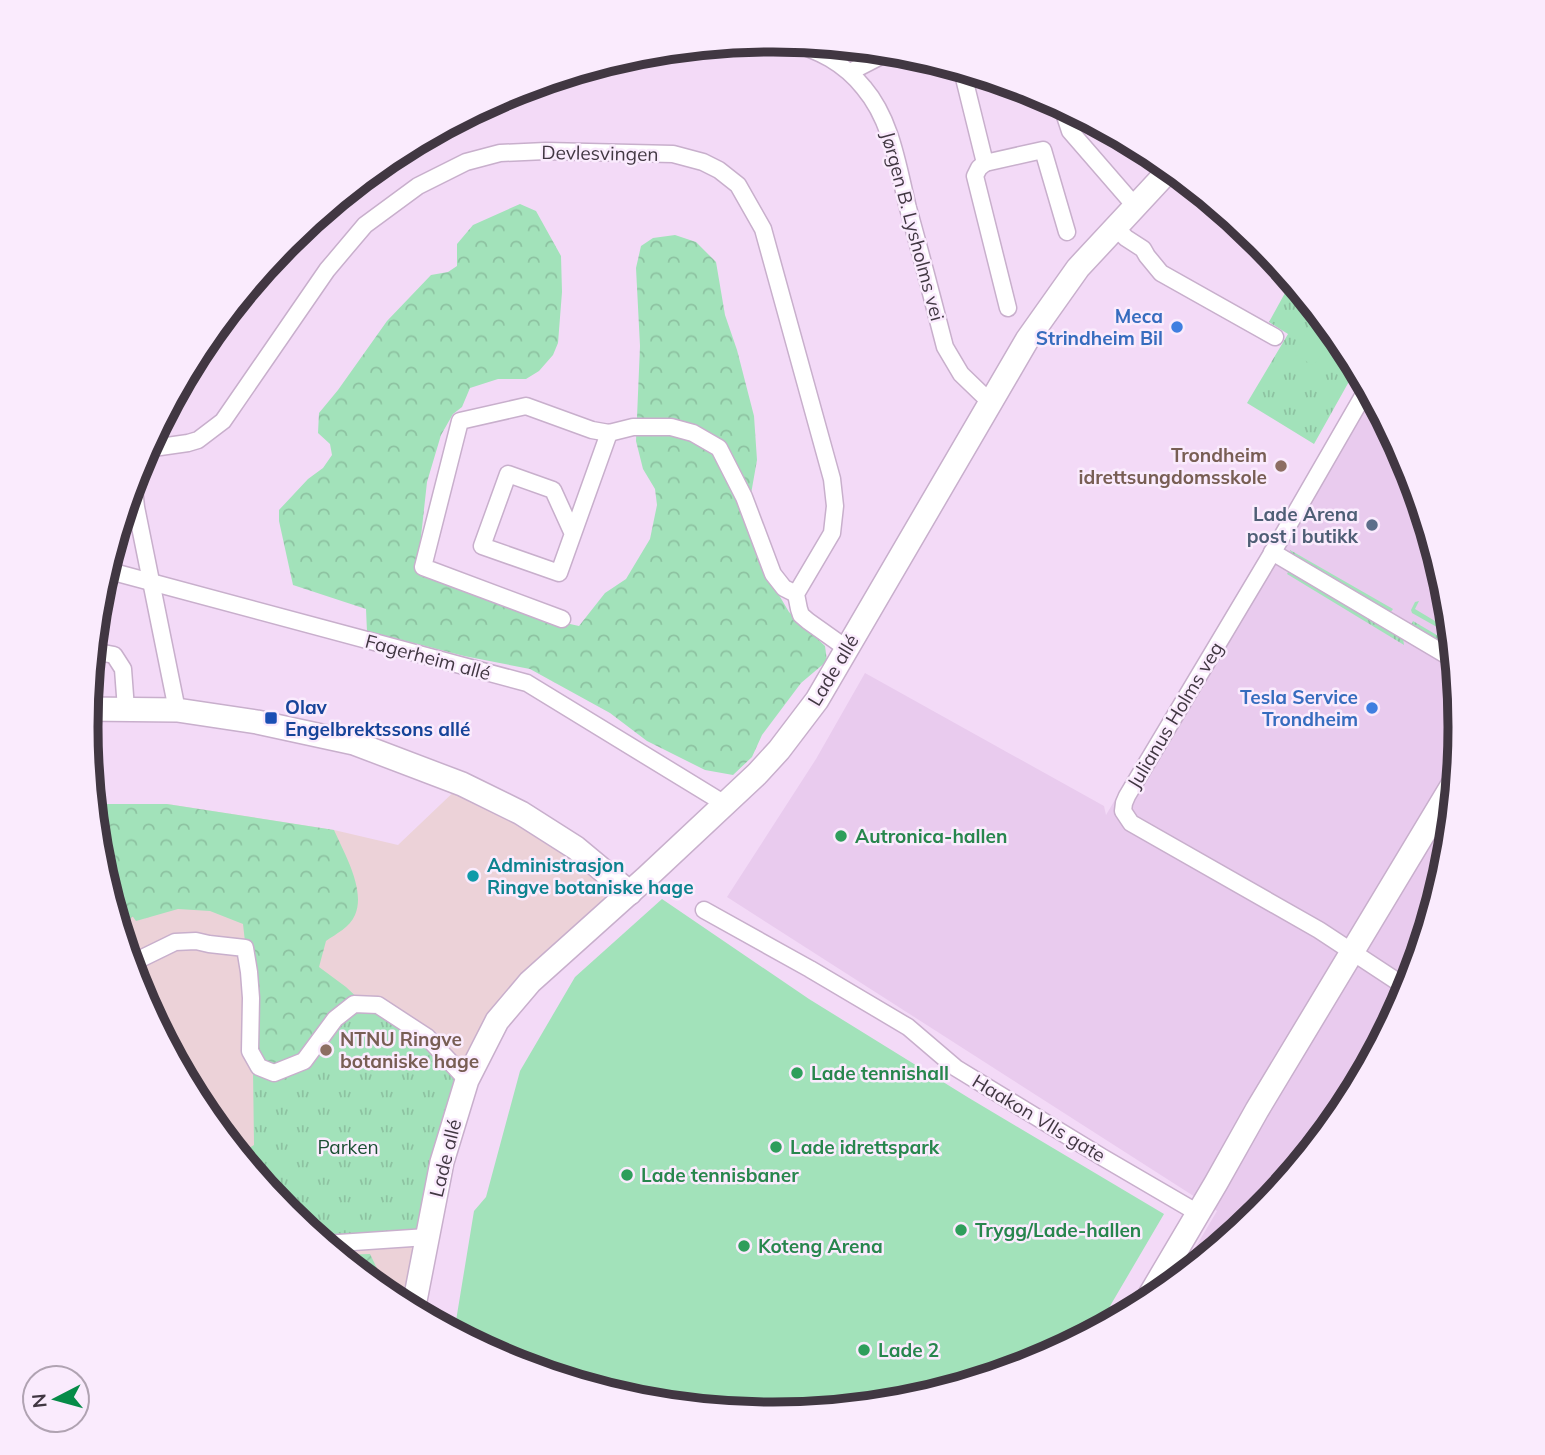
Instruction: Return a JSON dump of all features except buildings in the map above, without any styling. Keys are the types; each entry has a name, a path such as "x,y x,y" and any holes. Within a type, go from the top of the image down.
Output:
{"street":[{"name":"Jørgen B. Lysholms vei","path":"823,55 850,72 866,90 886,125 945,348 961,374 990,401"},
{"path":"850,72 873,60"},
{"path":"965,81 985,163"},
{"path":"1066,120 1070,131 1135,206"},
{"path":"1008,308 975,176 979,168 985,163 1043,150 1067,232"},
{"name":"Devlesvingen","path":"159,447 198,440 223,421 327,270 365,225 418,186 466,162 500,153 615,152 688,157 719,170 738,185 763,229 832,480 835,506 832,533 796,594"},
{"name":"Lade allé","path":"415,1300 442,1162 467,1080 497,1021 530,982 725,804 779,750 801,723 1027,340 1078,268 1163,177"},
{"path":"1116,228 1143,249 1161,272 1275,337"},
{"name":"Julianus Holms veg","path":"1343,945 1131,822 1123,811 1133,785 1362,398"},
{"path":"562,619 424,567 460,421 526,406 592,430 609,433 633,427 671,427 693,433 719,448 744,497 773,574 785,588 796,594 799,609 808,621 846,648"},
{"path":"573,534 554,490 508,474 482,546 559,573 573,534 609,433"},
{"path":"136,504 177,710"},
{"path":"1272,552 1443,653"},
{"name":"Fagerheim allé","path":"116,573 527,683 725,804"},
{"path":"102,653 114,655 123,669 127,709"},
{"path":"98,709 177,710 257,722 354,743 462,784 521,813 576,848 630,893"},
{"path":"1158,1282 1256,1110 1343,945 1444,797"},
{"path":"576,848 612,908"},
{"name":"Haakon VIIs gate","path":"704,910 908,1027 956,1068 1198,1213"},
{"path":"139,960 175,942 196,941 245,948 251,998 250,1051 259,1067 274,1073 304,1061 335,1019 347,1008 354,1004 371,1004 378,1005 427,1037 467,1080"},
{"path":"1343,945 1395,980"},
{"path":"337,1243 427,1237"}],"shaded area":[{"path":"1357,391 1378,429 1412,511 1435,596 1442,639 1448,728 1442,816 1435,859 1412,944 1396,986 1378,1026 1334,1103 1280,1173 1218,1235 1189,1258 1217,1211 727,897 816,759 865,673 1104,806 1106,815"},
{"name":"NTNU Ringve botaniske hage","path":"462,784 576,848 612,908 530,982 467,1080 416,1300 362,1263 295,1205 265,1173 211,1103 167,1026 133,944 110,859 102,804 167,804 334,830 398,845"}],"green space":[{"path":"520,204 536,211 561,256 562,292 558,343 553,355 539,371 526,379 498,379 470,388 462,407 453,414 441,435 427,482 420,568 552,620 579,626 605,593 626,579 650,539 657,505 655,489 643,469 636,441 640,346 636,268 641,246 653,238 675,235 696,242 716,262 725,315 754,416 757,460 748,511 773,585 789,612 825,646 827,661 801,683 762,735 752,757 733,775 705,770 647,741 610,713 530,669 367,632 366,609 293,585 279,510 308,479 323,468 332,455 330,444 318,433 319,413 387,321 431,275 448,272 457,266 457,244 473,225"},
{"path":"1287,290 1334,352 1350,379 1314,444 1247,403 1288,334 1269,322"},
{"path":"1312,322 1327,343 1314,366 1294,354"},
{"path":"1290,550 1393,609 1390,613 1292,555"},
{"path":"1289,570 1403,638 1404,645 1287,574"},
{"path":"1419,601 1415,609 1440,624 1440,629 1412,613 1415,602"},
{"path":"1413,621 1442,638 1442,643 1411,625"},
{"path":"102,804 167,804 334,830 356,883 358,905 350,923 326,941 319,967 364,1004 354,1004 304,1061 259,1067 243,924 210,911 178,909 136,921 121,902 110,859"},
{"name":"Lade idrettspark","path":"662,899 809,999 1164,1214 1105,1315 1071,1333 989,1367 904,1390 817,1401 728,1401 684,1397 598,1379 514,1351 456,1323 474,1211 486,1197 520,1071 575,977"},
{"path":"122,905 133,916 127,922"},
{"name":"Parken","path":"356,1009 376,1009 424,1039 460,1077 425,1225 399,1237 333,1239 295,1205 246,1150 254,1145 253,1070"},
{"path":"370,1254 381,1277 362,1263 351,1255"}],"place":[{"name":"Meca Strindheim Bil","path":"1177,327"},
{"name":"Trondheim idrettsungdomsskole","path":"1281,466"},
{"name":"Lade Arena post i butikk","path":"1372,525"},
{"name":"Tesla Service Trondheim","path":"1372,708"},
{"name":"Olav Engelbrektssons allé","path":"271,718"},
{"name":"Autronica-hallen","path":"841,836"},
{"name":"Administrasjon Ringve botaniske hage","path":"473,876"},
{"name":"NTNU Ringve botaniske hage","path":"326,1050"},
{"name":"Lade tennishall","path":"797,1073"},
{"name":"Lade idrettspark","path":"776,1147"},
{"name":"Lade tennisbaner","path":"627,1175"},
{"name":"Trygg/Lade-hallen","path":"961,1230"},
{"name":"Koteng Arena","path":"744,1246"},
{"name":"Lade 2","path":"864,1350"}]}
